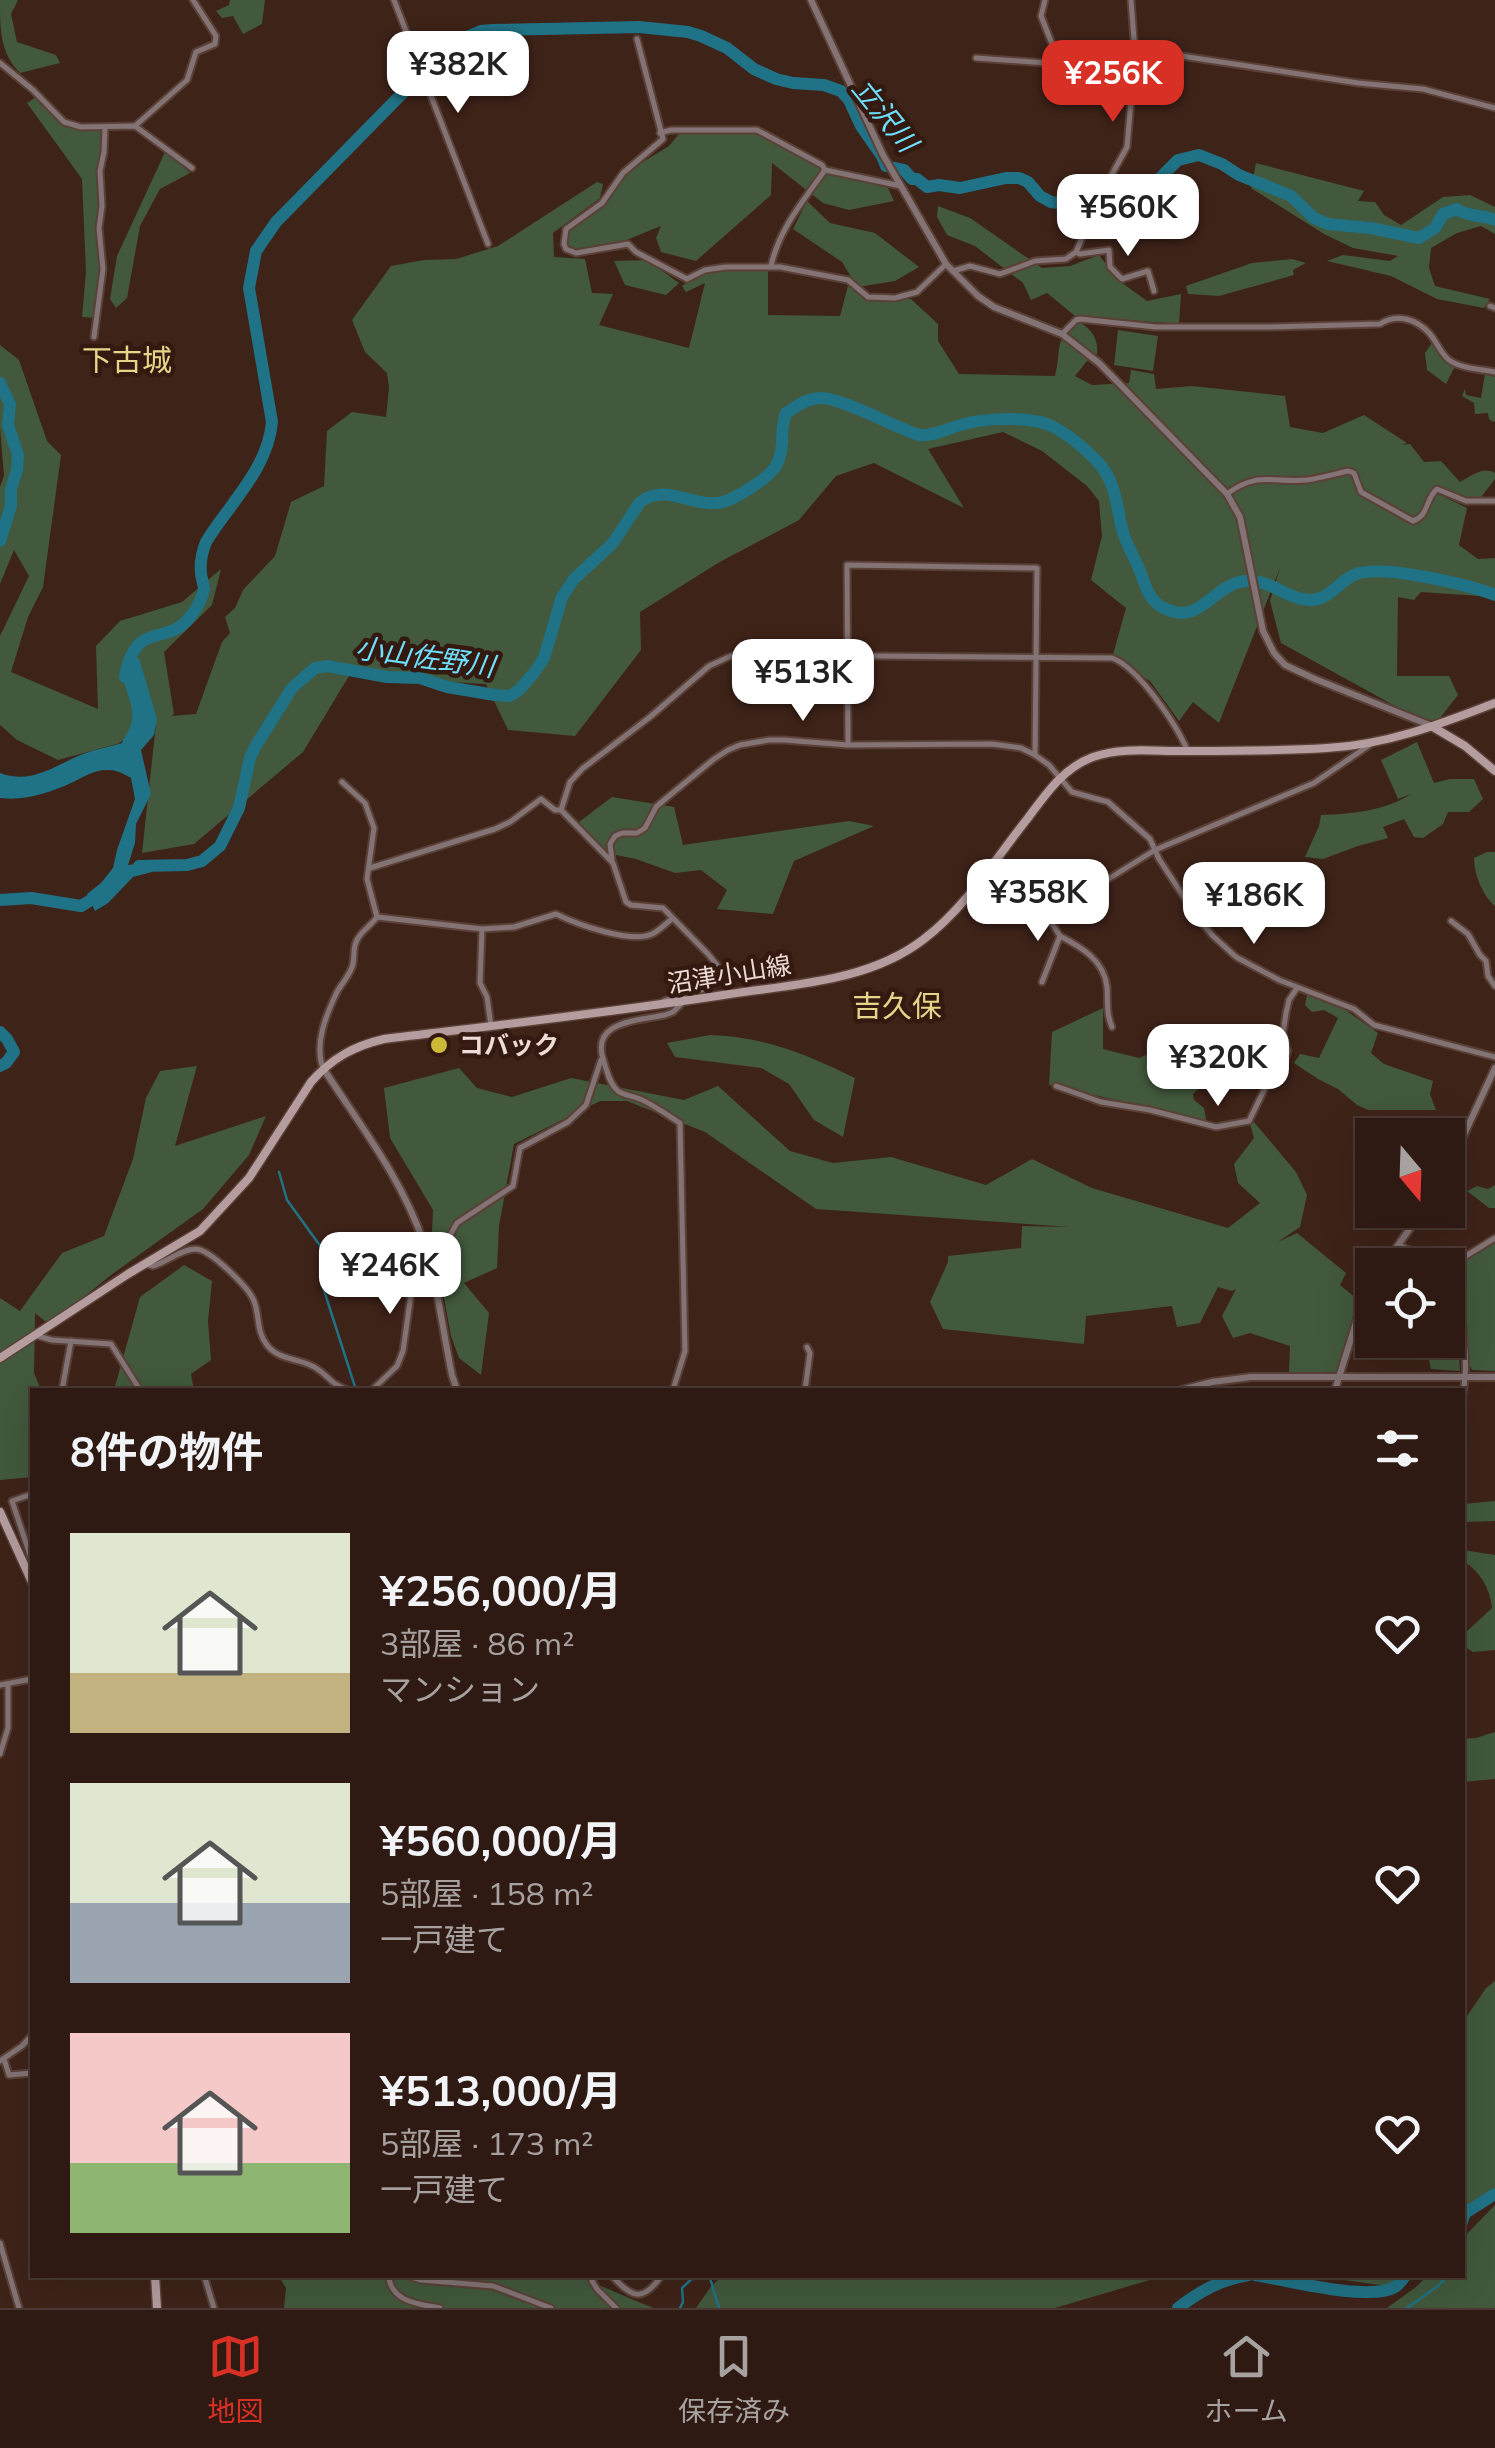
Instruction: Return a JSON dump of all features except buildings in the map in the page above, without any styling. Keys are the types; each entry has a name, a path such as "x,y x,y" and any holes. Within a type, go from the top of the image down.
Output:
{"main road":[{"name":"沼津小山線","path":"0,1358 200,1231 249,1178 323,1068 364,1044 652,1006 840,976 880,964 924,939 948,918 1058,779 1082,762 1122,750 1329,748 1374,742 1433,727 1495,703"},
{"path":"1433,727 1495,770"},
{"path":"0,1512 30,1573"},
{"path":"155,2278 156,2308"}],"street":[{"path":"0,63 64,122 81,127 135,126 188,80 196,52 215,44 216,36 194,0"},
{"path":"394,0 488,244"},
{"path":"811,0 883,156 946,264 994,307 1062,334 1099,363 1228,494 1240,517 1263,630 1274,653 1286,665 1314,679 1433,727"},
{"path":"1045,0 1040,16 1060,64"},
{"path":"953,272 970,266 1000,274 1035,261 1066,259 1076,252 1127,147 1135,54 1131,0"},
{"path":"637,39 663,139 623,173 602,203 566,229 566,249 576,254 628,244 687,279 705,270 726,267 780,267 848,280 868,297 895,298 917,292 946,264"},
{"path":"976,58 1060,64 1135,54 1175,54 1358,84 1423,89 1495,108"},
{"path":"135,126 192,168"},
{"path":"94,337 104,269 100,171 105,128"},
{"path":"660,133 758,130 822,165 824,170"},
{"path":"824,170 901,186"},
{"path":"770,267 782,232 824,170"},
{"path":"1076,252 1109,250 1110,267 1122,279 1148,271 1154,291"},
{"path":"1062,334 1080,319 1156,327 1270,328 1380,324 1395,317 1415,322 1431,335 1448,359 1495,372"},
{"path":"1228,494 1258,479 1306,480 1348,471 1354,473 1360,492 1413,521 1424,514 1432,492 1437,489 1466,501 1495,501"},
{"path":"848,745 847,565 1037,568 1035,755"},
{"path":"561,810 570,782 582,769 650,718 709,666 722,658 742,655 1112,658 1128,666 1178,730 1188,752"},
{"path":"613,863 610,844 615,836 645,828 656,807 728,750 770,740 848,745 992,744 1020,748 1048,765 1072,792 1108,802 1150,839 1197,918 1236,956 1259,971 1354,1008 1374,1025 1495,1057"},
{"path":"970,894 1000,898 1035,918 1052,914 1154,850 1297,792 1374,742"},
{"path":"342,782 369,810 374,828 367,879 377,916 352,950 353,965 323,1028 320,1059 408,1204 429,1262 456,1388"},
{"path":"370,868 495,829 541,799 561,810 613,863 626,902 662,908 717,965 720,980 715,985 652,1006"},
{"path":"377,916 482,929 514,927 556,914 580,926 636,937 652,934 674,918"},
{"path":"1052,914 1051,922 1060,936 1085,949 1099,964 1107,982 1106,1014 1112,1027"},
{"path":"1452,921 1468,934 1486,961 1488,976 1495,986"},
{"path":"482,929 480,983 487,996 491,1026"},
{"path":"1042,982 1060,936"},
{"path":"1056,1086 1101,1102 1216,1127 1248,1121 1267,1084 1284,1064 1288,1051 1283,1033 1286,1013 1297,988"},
{"path":"675,1388 685,1351 680,1123 613,1086 600,1042 612,1028 666,1015 683,1001"},
{"path":"374,1388 397,1366 403,1352 412,1288 429,1262 441,1251 457,1223 513,1186 520,1148 568,1122 586,1105 602,1057"},
{"path":"1465,1132 1495,1068"},
{"path":"1396,1248 1410,1228"},
{"path":"1465,1254 1495,1238"},
{"path":"1399,1244 1407,1248"},
{"path":"145,1264 161,1264 196,1249 208,1253 255,1302 258,1328 269,1348 315,1367 332,1384 343,1388"},
{"path":"1336,1388 1355,1327"},
{"path":"35,1335 111,1344 139,1388"},
{"path":"62,1388 71,1341"},
{"path":"805,1388 808,1347"},
{"path":"1464,1388 1465,1351"},
{"path":"1189,1388 1251,1377 1495,1377"},
{"path":"30,1495 12,1501 30,1556"},
{"path":"0,1754 8,1728 4,1685 30,1679"},
{"path":"30,2036 2,2060 9,2075 30,2073"},
{"path":"0,2242 19,2308"},
{"path":"205,2278 214,2308"},
{"path":"391,2278 390,2286 405,2300 440,2308"},
{"path":"415,2278 493,2286 551,2308"},
{"path":"594,2278 597,2289 616,2308"},
{"path":"614,2278 635,2295 652,2291 660,2278"}],"green space":[{"path":"0,0 18,0 11,14 17,42 56,55 60,63 20,73 5,49"},
{"path":"230,0 265,0 262,24 243,34 233,16 222,18 216,11 229,5"},
{"path":"38,96 72,127 105,132 97,318 82,317 86,272 82,179 27,103"},
{"path":"685,127 751,130 825,171 886,184 894,201 849,210 823,203 772,163 771,195 696,261 661,252 656,238 661,226 624,241 571,252 564,244 568,229 600,206 628,171 669,146"},
{"path":"166,150 190,173 160,189 140,226 127,298 116,308 110,299 117,256"},
{"path":"1256,163 1364,191 1358,201 1375,202 1384,215 1401,225 1443,197 1470,195 1495,207 1495,234 1481,226 1457,233 1431,248 1429,268 1435,286 1490,299 1484,308 1437,299 1391,276 1327,261 1343,255 1390,261 1398,256 1353,248 1251,188"},
{"path":"597,182 603,184 600,198 553,233 554,257 585,259 592,293 613,294 599,325 689,348 705,283 686,292 682,286 701,273 768,268 768,315 840,316 849,282 856,285 842,262 793,229 807,201 830,223 875,233 919,267 895,281 858,287 873,297 911,299 938,324 938,341 959,374 1055,376 1061,340 1076,320 1097,343 1097,354 1075,376 1092,385 1129,383 1131,370 1154,374 1156,389 1192,386 1285,396 1290,427 1323,433 1364,415 1407,443 1401,445 1410,444 1424,462 1441,461 1460,482 1481,471 1495,473 1495,479 1478,501 1437,489 1436,493 1467,508 1459,545 1478,559 1495,558 1495,597 1421,592 1414,600 1398,597 1397,676 1449,676 1458,695 1433,727 1281,643 1270,601 1280,568 1219,723 1193,702 1179,721 1150,681 1112,658 1126,608 1091,580 1102,536 1099,501 1087,486 1042,451 1003,432 928,449 964,508 874,463 836,476 799,520 718,563 640,612 641,650 575,736 508,730 486,684 352,671 303,752 194,844 142,853 156,724 117,744 58,760 17,740 0,725 0,636 29,576 14,550 0,584 0,487 4,476 0,345 19,360 47,441 61,455 43,587 28,617 11,672 98,709 96,646 120,621 182,602 221,569 212,605 164,652 174,714 171,716 196,714 222,642 230,633 225,617 235,608 243,590 275,556 291,502 324,486 327,431 352,412 386,417 387,373 365,352 352,320 391,266 456,259 498,246"},
{"path":"938,206 970,218 1042,268 1070,266 1099,255 1118,280 1147,301 1181,294 1179,324 1075,316 1047,293 1031,300 1023,283 975,246 947,235 937,217"},
{"path":"1292,259 1306,263 1293,270 1294,275 1219,296 1188,294 1186,286 1252,263"},
{"path":"647,260 679,283 666,295 625,285 614,261"},
{"path":"1118,330 1158,336 1153,371 1114,365"},
{"path":"1432,343 1442,358 1456,364 1446,384 1427,370 1425,353"},
{"path":"1485,374 1495,377 1493,422 1488,413 1475,414 1474,403 1462,396 1465,389 1466,395 1481,398"},
{"path":"1417,742 1434,783 1474,779 1483,799 1469,812 1448,812 1443,824 1423,838 1414,837 1404,819 1383,827 1388,838 1323,859 1305,857 1321,815 1379,808 1411,794 1398,799 1381,760"},
{"path":"612,797 674,807 683,845 849,821 874,826 794,861 773,914 717,909 727,890 701,870 675,873 601,852 579,822"},
{"path":"1495,852 1495,906 1483,891 1474,865 1474,858"},
{"path":"1307,995 1344,1009 1378,1033 1371,1053 1384,1064 1433,1081 1430,1094 1436,1110 1368,1110 1294,1063 1300,1054 1319,1058 1338,1018 1324,1010 1312,1012 1305,1005"},
{"path":"1103,1008 1103,1049 1139,1058 1185,1037 1217,1039 1208,1079 1193,1094 1204,1108 1206,1120 1049,1085 1052,1032"},
{"path":"710,1035 785,1048 855,1078 843,1137 814,1120 789,1084 761,1068 675,1057 667,1043"},
{"path":"197,1066 175,1146 266,1116 249,1155 203,1209 70,1308 46,1322 35,1313 34,1373 40,1388 30,1388 30,1477 0,1480 0,1298 20,1311 62,1253 104,1236 133,1159 146,1098 160,1071"},
{"path":"459,1068 477,1088 512,1097 571,1078 684,1100 718,1086 790,1151 833,1163 891,1157 986,1185 1032,1159 1092,1188 1228,1228 1260,1203 1238,1183 1234,1164 1254,1138 1250,1124 1254,1122 1296,1172 1307,1195 1300,1227 1278,1242 1297,1233 1346,1273 1340,1285 1355,1297 1337,1378 1289,1372 1290,1346 1250,1333 1233,1338 1222,1316 1236,1289 1218,1287 1200,1323 1177,1327 1172,1306 1086,1316 1084,1344 943,1329 930,1302 948,1256 1021,1248 1022,1226 1070,1227 816,1209 705,1132 627,1101 600,1101 514,1144 499,1226 497,1268 464,1283 489,1313 481,1375 459,1358 451,1336 432,1232 433,1210 390,1138 384,1088"},
{"path":"1495,1185 1495,1208 1489,1208 1467,1191 1477,1186 1488,1189"},
{"path":"1495,1242 1495,1371 1472,1370 1469,1364 1465,1260"},
{"path":"184,1265 212,1281 208,1321 211,1360 191,1374 194,1388 115,1388 140,1297"},
{"path":"1429,1358 1459,1358 1460,1371 1431,1369"},
{"path":"1495,1501 1495,1521 1465,1522 1465,1504"},
{"path":"1465,1550 1495,1555 1495,1650 1473,1652 1465,1647 1465,1633 1492,1608 1483,1581 1465,1563"},
{"path":"1495,1732 1495,1779 1465,1782 1465,1739"},
{"path":"1495,1981 1495,2201 1465,2211 1465,2019"},
{"path":"1495,2205 1495,2308 1387,2308 1425,2278 1465,2278 1465,2236"},
{"path":"280,2278 582,2278 653,2308 284,2308 286,2288"},
{"path":"720,2278 1172,2278 1153,2279 1055,2308 696,2308"},
{"path":"1329,2278 1400,2278 1395,2287"}],"water":[{"path":"139,658 157,719 154,735 141,750 151,794 136,824 128,865 153,862 152,872 133,877 95,911 87,894 113,868 135,799 131,778 115,771 99,771 45,793 9,799 0,798 0,773 33,775 122,743 132,713 122,662"}],"waterway":[{"name":"立沢川","path":"125,677 136,647 181,626 197,607 204,589 201,565 206,542 255,471 269,439 272,422 249,288 256,251 276,222 438,57 481,31 639,27 701,36 776,79 841,91 886,166 904,170 927,187 960,188 1019,178 1051,202 1122,204 1143,195 1178,160 1199,155 1291,196 1314,218 1328,224 1419,238 1435,228 1443,214 1457,209 1495,220"},
{"path":"0,383 10,404 8,425 18,455 11,506 0,541"},
{"name":"小山佐野川","path":"139,866 187,865 202,861 220,846 239,808 255,747 292,688 315,668 327,666 387,677 420,678 495,695 510,696 519,690 544,658 562,597 574,579 613,543 640,502 669,495 716,503 739,495 776,466 786,413 816,398 849,405 920,435 973,422 1006,419 1038,422 1060,431 1103,468 1114,493 1124,535 1148,592 1159,605 1176,612 1197,609 1223,590 1245,581 1316,600 1348,578 1366,572 1424,577 1495,595"},
{"path":"0,900 31,898 81,906 103,893"},
{"path":"0,1032 14,1052 0,1066"},
{"path":"279,1172 287,1200 321,1247 322,1284 355,1388"},
{"path":"1465,2213 1495,2194"},
{"path":"1465,2227 1471,2210"},
{"path":"680,2308 682,2288 693,2278"},
{"path":"710,2278 719,2308"},
{"path":"1178,2308 1211,2287 1236,2278"},
{"path":"1272,2278 1367,2292 1395,2287 1403,2278"},
{"path":"1407,2308 1445,2278"}],"place":[{"name":"コバック","path":"439,1045"}],"district":[{"name":"下古城","path":"127,361"},
{"name":"吉久保","path":"897,1007"}]}
